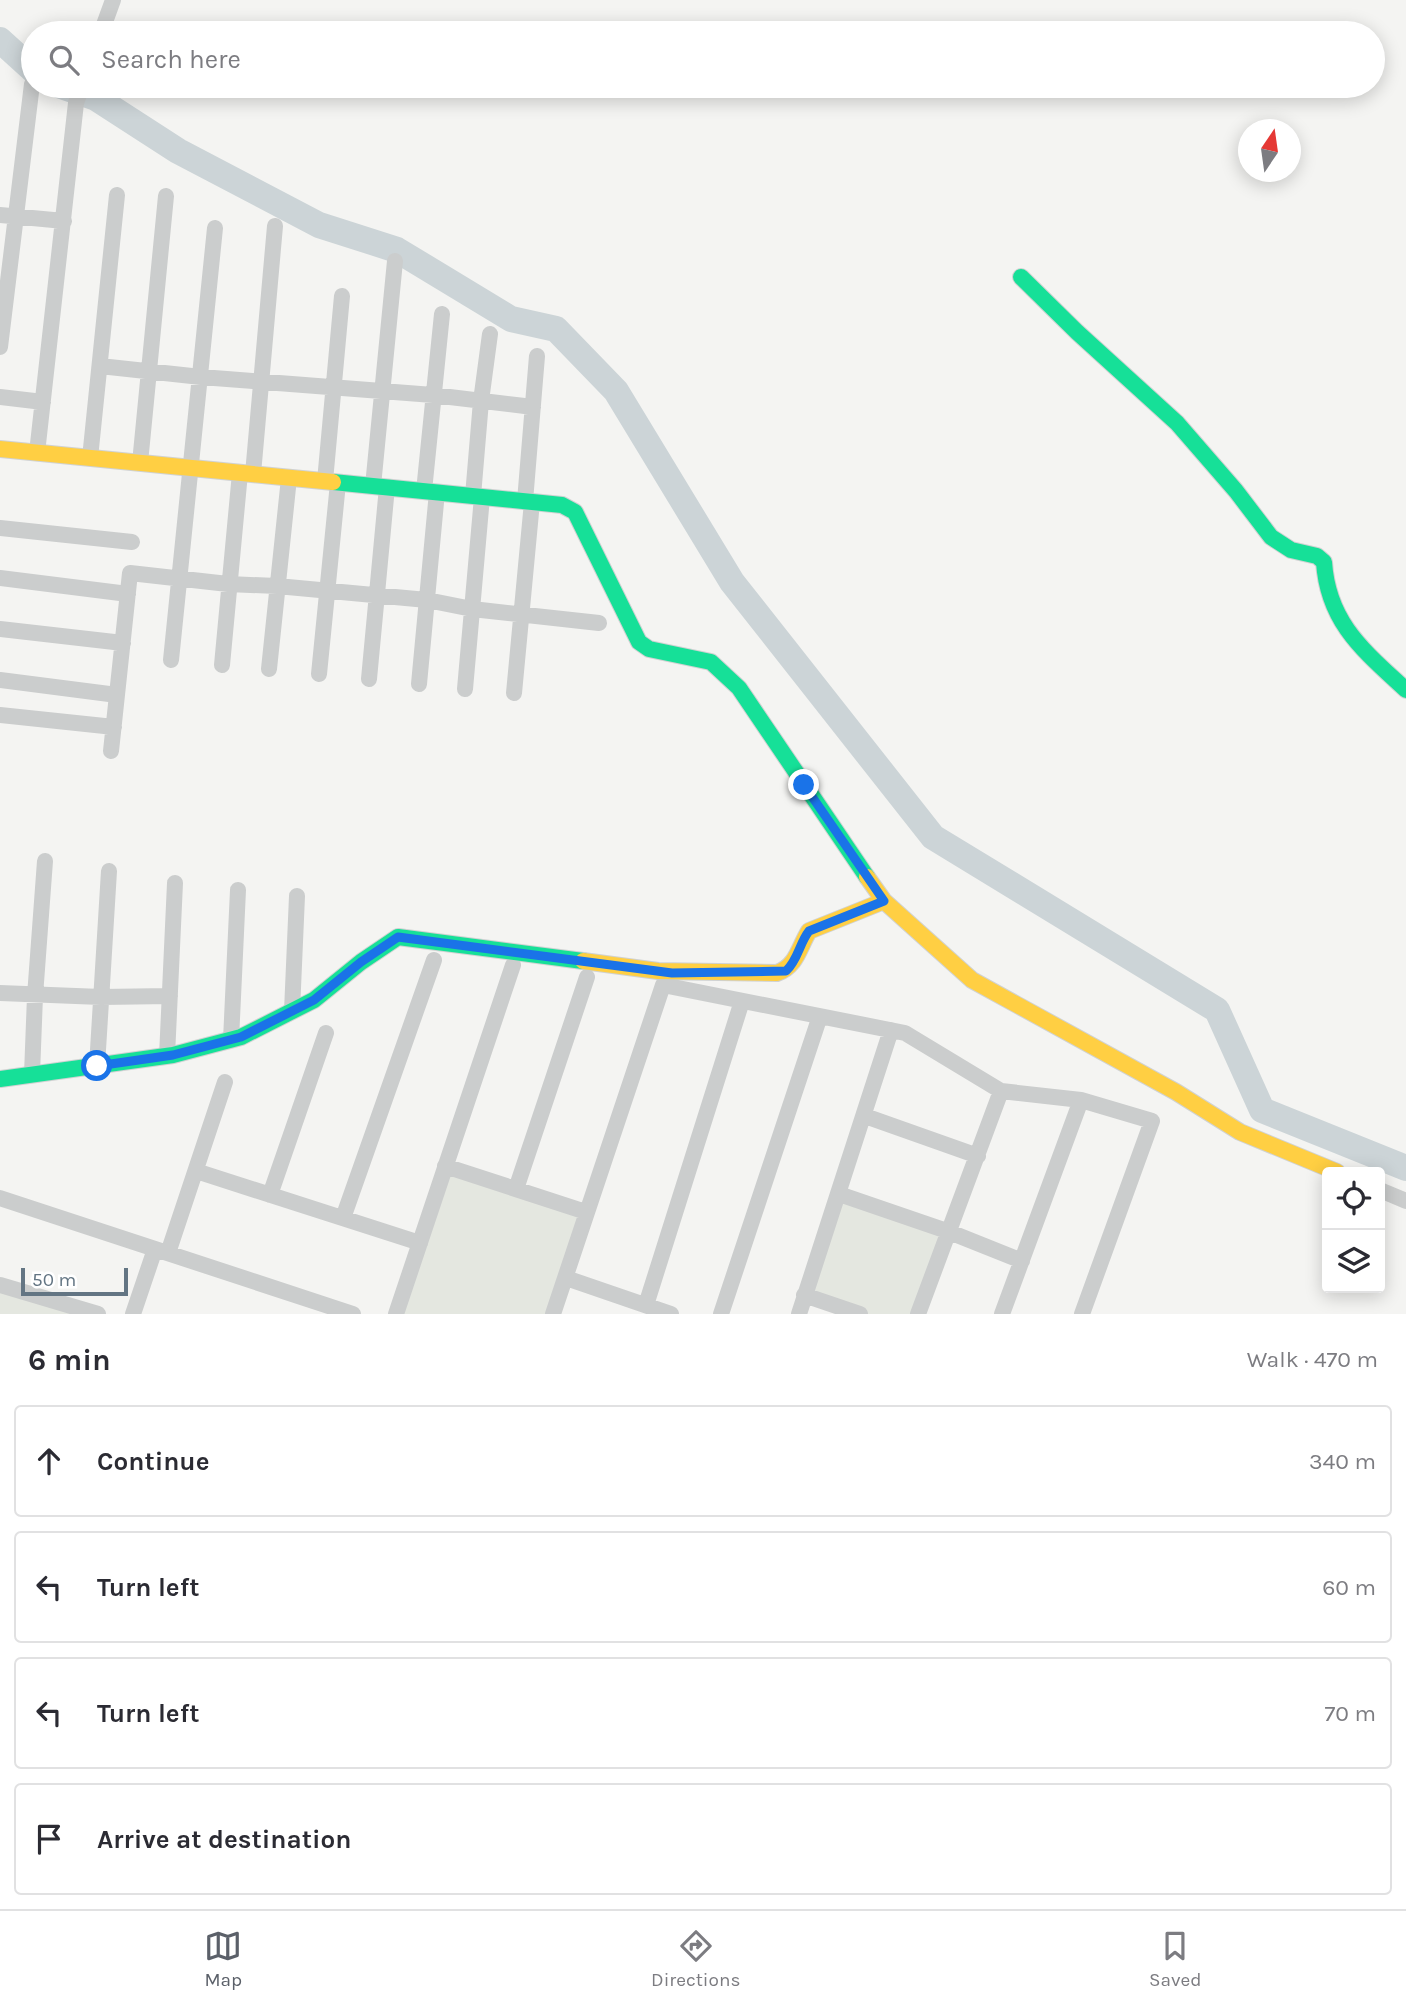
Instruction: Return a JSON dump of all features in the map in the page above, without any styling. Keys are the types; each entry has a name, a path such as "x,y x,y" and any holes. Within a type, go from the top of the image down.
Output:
{"street":[{"path":"105,21 113,0"},
{"path":"0,347 8,217 29,98"},
{"path":"37,453 78,98"},
{"path":"90,458 117,195"},
{"path":"140,463 166,196"},
{"path":"8,217 64,221"},
{"path":"222,665 228,584 260,382 275,226"},
{"path":"171,660 215,228"},
{"path":"369,679 376,596 382,391 395,261"},
{"path":"1021,277 1177,423 1236,491 1271,537 1291,550 1317,556 1324,562 1326,585 1335,611 1363,648 1406,690"},
{"path":"319,674 327,591 334,387 342,296"},
{"path":"419,684 426,600 433,395 442,314"},
{"path":"465,689 478,496 481,401 490,334"},
{"path":"514,694 522,614 537,356"},
{"path":"100,366 201,377 433,395 533,407"},
{"path":"0,397 43,402"},
{"path":"0,449 529,501 562,505 575,512 639,642 649,649 711,662 739,688 884,901 972,980 1175,1092 1240,1132 1325,1167"},
{"path":"270,669 289,478"},
{"path":"0,528 132,542"},
{"path":"111,751 130,573 426,600 471,609 599,622"},
{"path":"0,578 128,594"},
{"path":"0,629 123,643"},
{"path":"0,680 117,695"},
{"path":"0,715 114,727"},
{"path":"32,1074 45,861"},
{"path":"97,1066 109,871"},
{"path":"167,1056 176,883"},
{"path":"231,1040 238,890"},
{"path":"292,1011 297,896"},
{"path":"0,1079 167,1056 231,1040 314,1000 361,962 398,937 672,973 777,973 786,971 794,963 802,939 809,931 884,901"},
{"path":"343,1218 434,960"},
{"path":"396,1314 513,965"},
{"path":"516,1189 587,977"},
{"path":"553,1314 663,985 905,1033 1000,1091 1081,1100 1152,1121 1082,1314"},
{"path":"0,993 101,998 170,996"},
{"path":"646,1305 743,1001"},
{"path":"721,1314 820,1016"},
{"path":"799,1314 891,1030"},
{"path":"270,1195 326,1033"},
{"path":"133,1314 196,1171 225,1082"},
{"path":"918,1314 1000,1091"},
{"path":"1002,1314 1081,1100"},
{"path":"865,1116 978,1156"},
{"path":"445,1166 586,1212"},
{"path":"196,1171 420,1243"},
{"path":"1385,1192 1406,1201"},
{"path":"839,1194 947,1231 1021,1261"},
{"path":"0,1198 353,1314"},
{"path":"566,1278 665,1313"},
{"path":"0,1285 98,1314"},
{"path":"804,1295 860,1314"}],"shaded area":[{"path":"445,1166 586,1212 552,1314 396,1314"},
{"path":"839,1194 947,1231 918,1314 860,1314 804,1295"},
{"path":"0,1285 98,1314 0,1314"}],"waterway":[{"path":"0,40 21,59"},
{"path":"96,98 178,151 319,225 397,250 511,319 556,329 616,391 732,582 933,837 1217,1010 1262,1110 1406,1168"}],"traffic: fast":[{"path":"1021,277 1177,423 1236,491 1271,537 1291,550 1317,556 1324,562 1327,583 1341,619 1363,648 1406,690"},
{"path":"333,482 562,505 575,512 639,642 649,649 711,662 739,688 867,877"},
{"path":"0,1079 173,1055 241,1037 314,1000 361,962 398,937 583,961"}],"traffic: slow":[{"path":"0,449 333,482"},
{"path":"867,877 884,901 972,980 1176,1092 1240,1132 1325,1167"},
{"path":"583,961 658,971 777,973 793,961 809,931 884,901"}],"route":[{"path":"97,1066 173,1055 241,1037 314,1000 361,962 398,937 672,973 786,971 794,963 802,939 809,931 884,901 804,785"}]}
